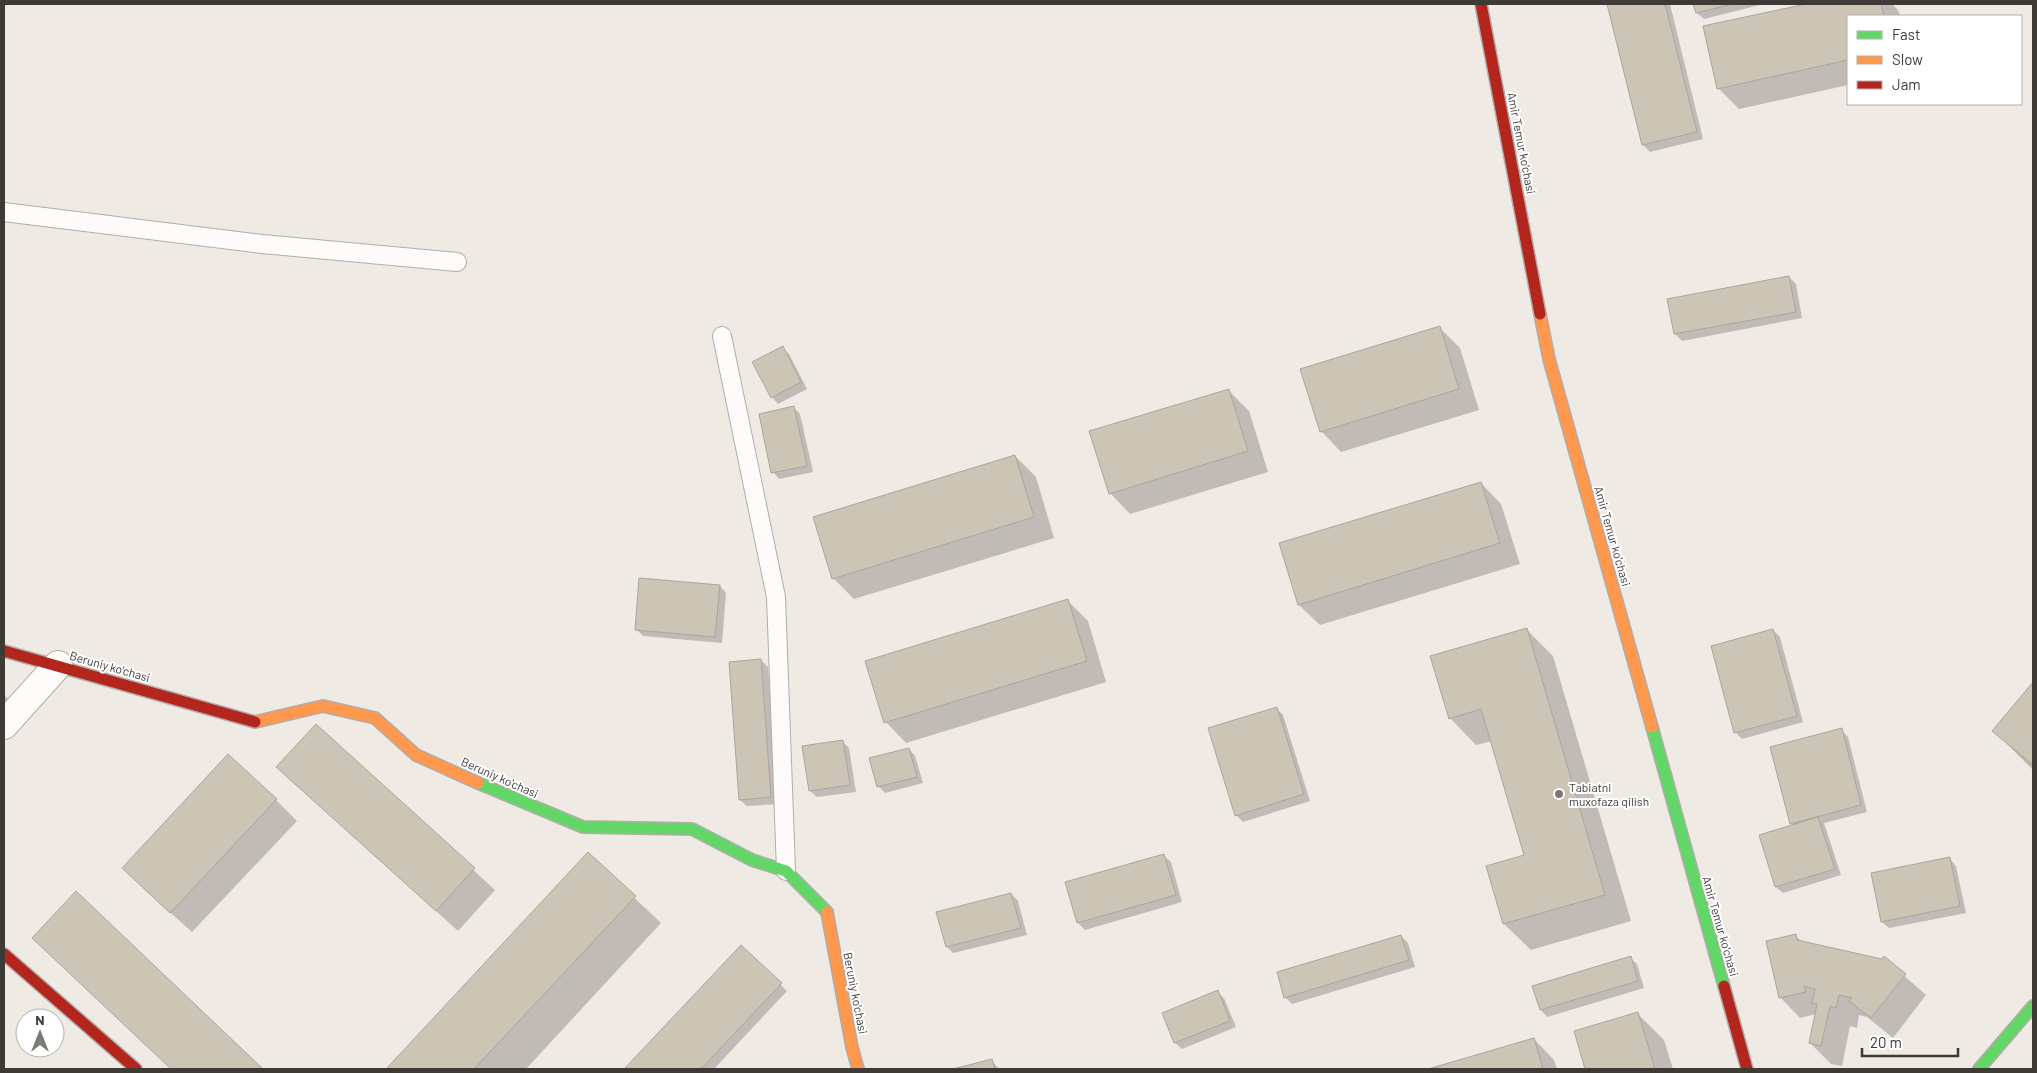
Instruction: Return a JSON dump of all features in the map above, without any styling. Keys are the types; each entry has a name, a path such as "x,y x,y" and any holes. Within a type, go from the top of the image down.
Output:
{"street":[{"name":"Amir Temur ko'chasi","path":"1481,4 1549,359 1747,1069"},
{"name":"Beruniy ko'chasi","path":"4,651 256,722 323,706 375,718 416,755 583,827 692,829 752,860 786,871 827,912 852,1047 858,1069"},
{"path":"4,725 58,665"},
{"path":"4,954 136,1069"},
{"path":"1979,1069 2033,1006"}],"lane":[{"path":"4,212 262,244 457,262"},
{"path":"722,336 776,597 786,871"}],"building":[{"path":"1607,4 1665,4 1697,132 1642,145"},
{"path":"1693,4 1733,4 1696,13"},
{"path":"1806,4 1881,4 1884,15 1847,15 1847,60 1717,89 1703,26"},
{"path":"1789,276 1796,312 1674,334 1667,299"},
{"path":"1440,326 1459,389 1320,432 1300,369"},
{"path":"783,346 801,382 771,398 752,362"},
{"path":"1229,389 1248,451 1109,494 1089,431"},
{"path":"794,406 807,466 771,473 759,414"},
{"path":"1015,455 1034,517 832,579 813,517"},
{"path":"1481,482 1500,543 1298,605 1279,543"},
{"path":"639,578 720,585 715,637 635,630"},
{"path":"1068,599 1087,661 884,723 865,661"},
{"path":"1527,628 1605,895 1503,924 1486,866 1524,855 1481,709 1449,719 1430,656"},
{"path":"1773,629 1797,716 1734,733 1711,646"},
{"path":"761,659 771,797 739,800 729,662"},
{"path":"2033,682 2033,765 1992,731"},
{"path":"1277,707 1304,794 1235,816 1208,728"},
{"path":"316,724 475,868 436,911 276,767"},
{"path":"1842,728 1861,805 1790,824 1770,747"},
{"path":"843,740 850,785 809,791 802,746"},
{"path":"909,748 917,777 877,787 869,758"},
{"path":"228,754 277,799 170,913 122,868"},
{"path":"1818,817 1835,869 1775,887 1759,835"},
{"path":"588,852 636,896 474,1069 386,1069"},
{"path":"1164,854 1176,895 1077,923 1065,882"},
{"path":"1950,857 1960,906 1881,922 1871,873"},
{"path":"76,891 263,1069 171,1069 32,938"},
{"path":"1011,893 1021,928 946,947 936,912"},
{"path":"1796,934 1797,940 1882,959 1884,956 1906,974 1871,1018 1849,1001 1852,998 1839,995 1836,1008 1830,1006 1821,1046 1809,1043 1817,1004 1812,1003 1815,989 1804,986 1806,992 1779,998 1766,941"},
{"path":"1401,935 1409,960 1284,998 1277,972"},
{"path":"741,945 782,983 701,1069 624,1069"},
{"path":"1631,956 1638,981 1540,1010 1532,986"},
{"path":"1218,990 1230,1021 1174,1043 1162,1013"},
{"path":"1638,1012 1655,1069 1585,1069 1574,1031"},
{"path":"1534,1038 1543,1069 1428,1069"},
{"path":"992,1059 995,1069 953,1069"}],"traffic: fast":[{"path":"1652,727 1724,986"},
{"path":"478,783 583,827 692,829 752,860 786,871 827,912"},
{"path":"1979,1069 2033,1006"}],"traffic: slow":[{"path":"1540,314 1549,359 1652,727"},
{"path":"255,722 323,706 375,718 416,755 478,783"},
{"path":"827,912 852,1047 858,1069"}],"traffic: jam":[{"path":"1481,4 1540,314"},
{"path":"4,651 255,722"},
{"path":"4,954 136,1069"},
{"path":"1724,986 1747,1069"}],"place":[{"name":"Tabiatni muxofaza qilish","path":"1559,794"}]}
